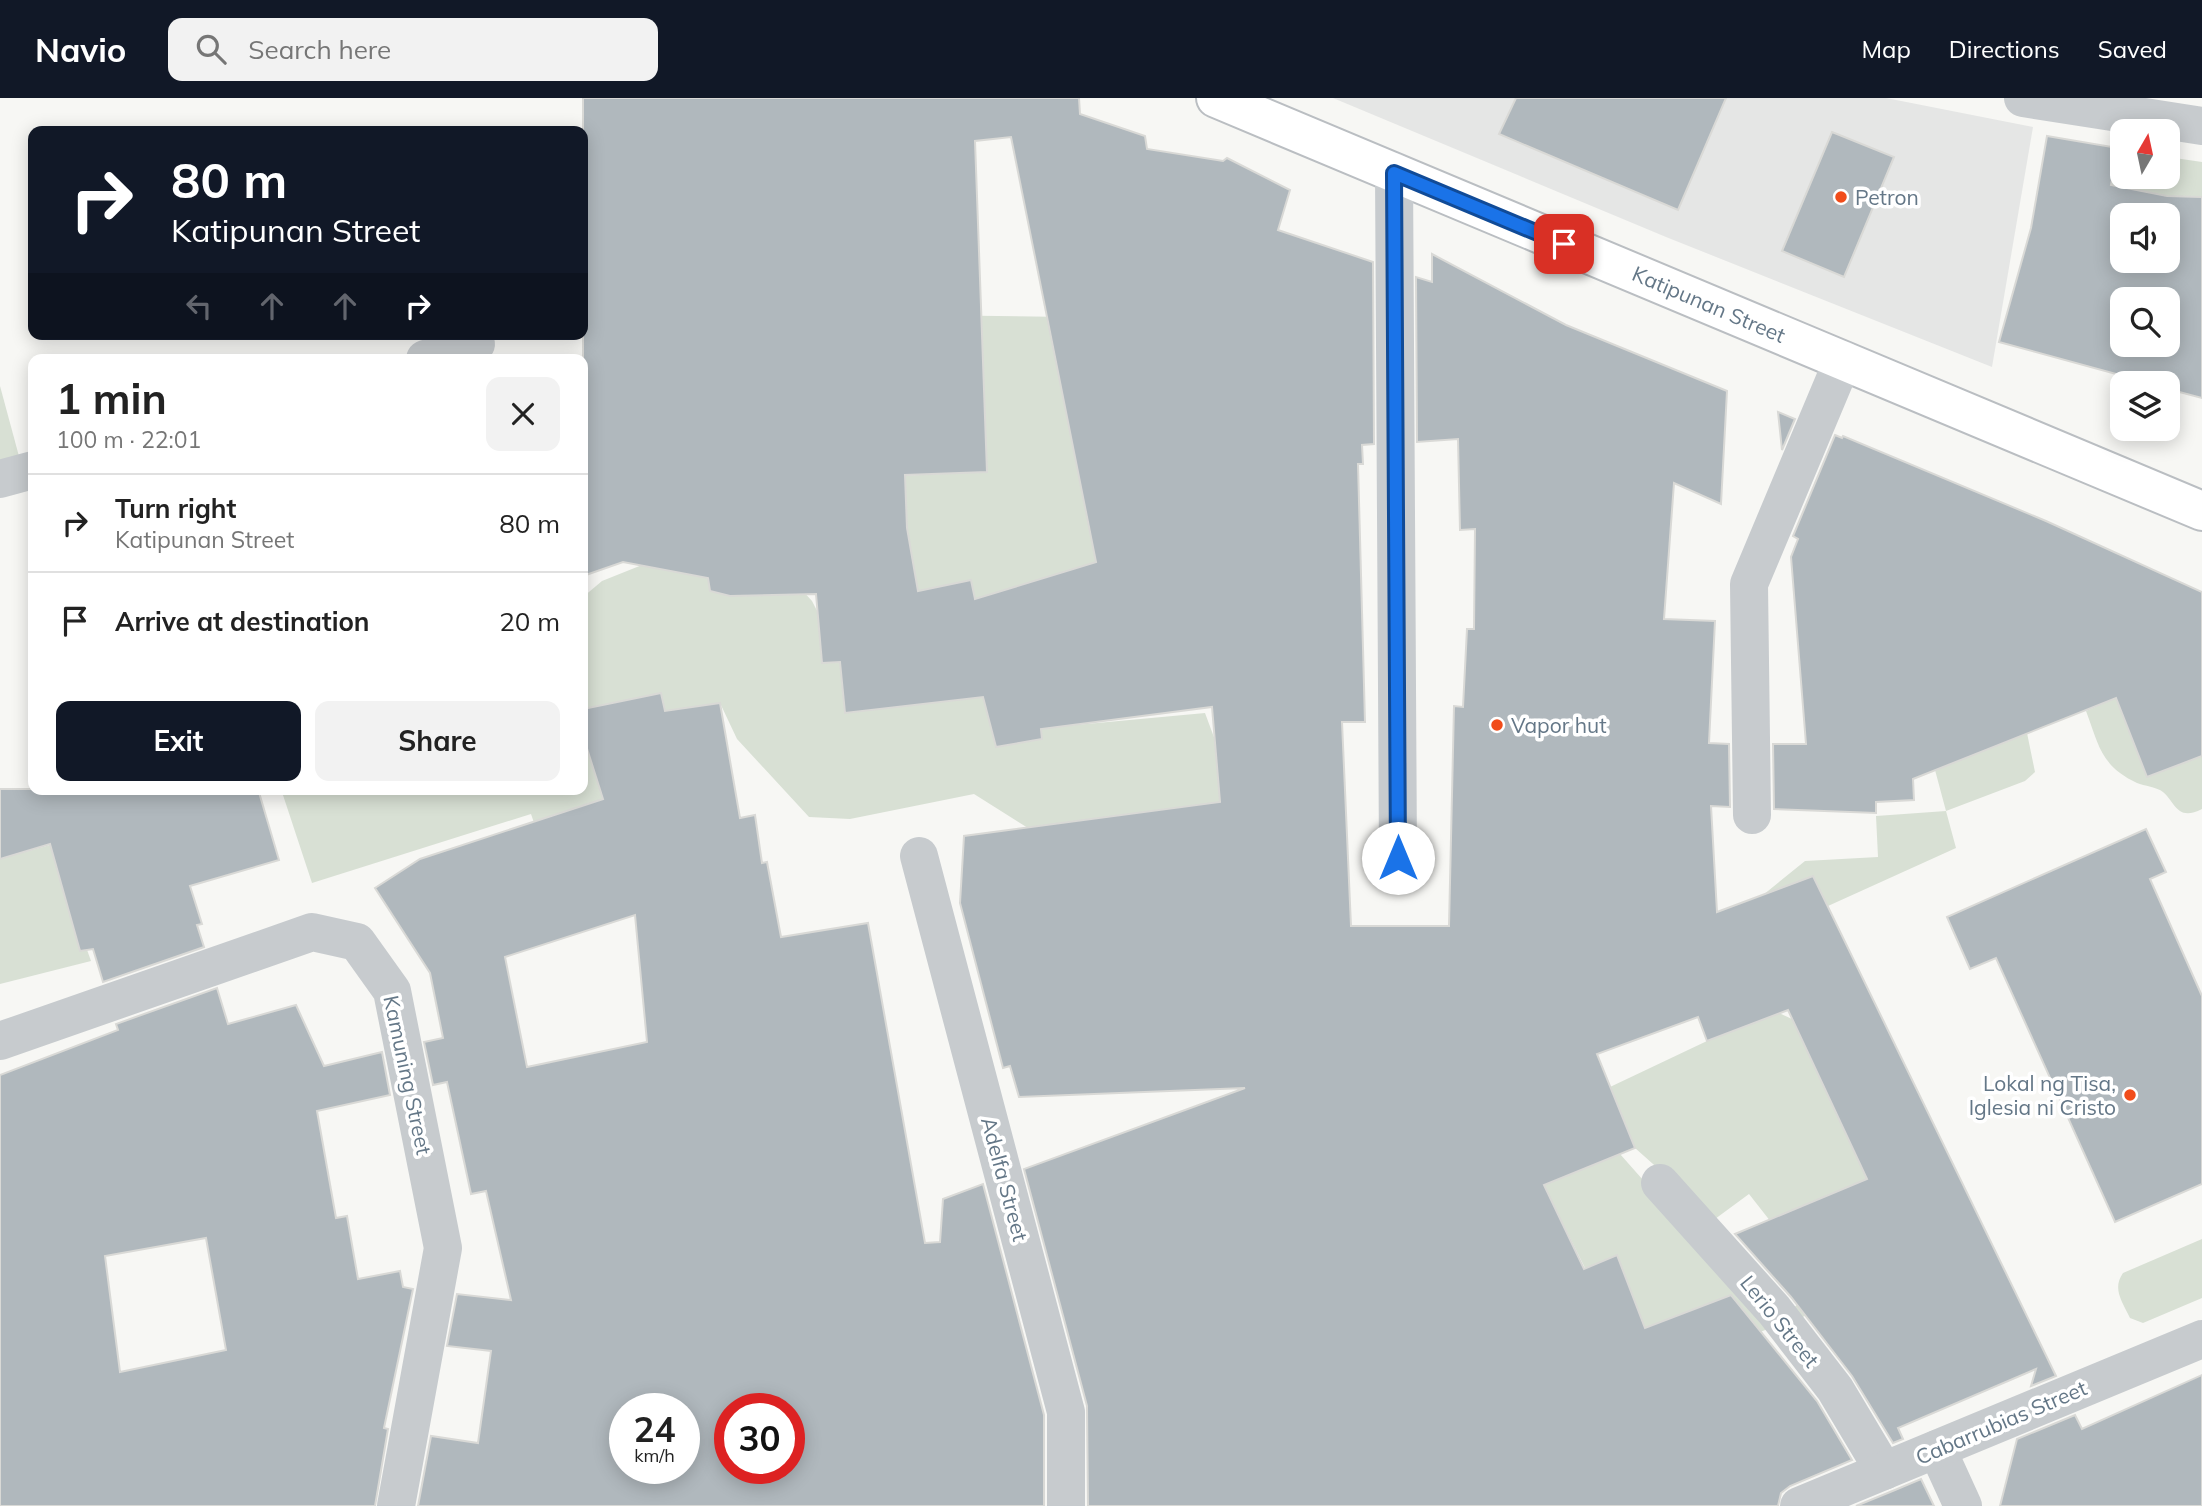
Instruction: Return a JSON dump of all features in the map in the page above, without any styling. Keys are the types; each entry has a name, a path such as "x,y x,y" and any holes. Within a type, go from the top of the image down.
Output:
{"main road":[{"name":"Katipunan Street","path":"1216,98 2202,511"}],"street":[{"path":"2023,98 2202,126"},
{"path":"1394,173 1398,858"},
{"path":"442,354 476,344"},
{"path":"1752,815 1749,584 1843,360"},
{"path":"0,479 28,471"},
{"name":"Adelfa Street","path":"919,856 1066,1412 1066,1506"},
{"name":"Kamuning Street","path":"0,1041 312,932 357,942 392,991 443,1248 396,1506"},
{"name":"Lerio Street","path":"1660,1183 1774,1310 1835,1389 1884,1471"},
{"name":"Cabarrubias Street","path":"1799,1506 2202,1339"},
{"path":"1937,1448 1964,1506"}],"shaded area":[{"path":"1333,98 1886,98 2033,127 1992,367 1666,237"},
{"path":"2180,159 2202,162 2202,197 2167,196 2131,189 2180,189"},
{"path":"916,315 1067,317 1097,562 1054,575 1054,727 1205,713 1215,740 1221,819 1028,828 974,794 850,819 809,817 737,739 720,703 665,711 661,694 588,708 588,593 602,581 642,565 708,578 790,577 812,601 857,689 876,477 987,472"},
{"path":"0,386 20,460 0,465"},
{"path":"2116,698 2148,777 2196,758 2202,741 2202,809 2182,812 2163,792 2137,783 2108,762 2098,745 2086,711"},
{"path":"2027,733 2035,772 2025,781 1946,811 1935,770"},
{"path":"588,752 618,845 549,867 531,814 312,883 283,795 588,795"},
{"path":"1946,811 1956,848 1828,906 1835,922 1763,895 1805,861 1878,857 1876,816"},
{"path":"50,845 91,961 0,984 0,859"},
{"path":"1779,1013 1792,1019 1852,1147 1882,1173 1801,1207 1843,1300 1793,1321 1788,1312 1821,1286 1749,1194 1715,1219 1635,1148 1610,1087 1707,1041"},
{"path":"1620,1154 1773,1327 1713,1350 1696,1308 1645,1328 1617,1255 1585,1268 1543,1184"},
{"path":"2202,1239 2202,1298 2143,1323 2130,1318 2118,1290 2123,1273"}],"building":[{"path":"583,98 1079,98 1080,114 1145,136 1147,149 1223,161 1227,158 1290,190 1278,230 1373,262 1374,444 1362,445 1363,464 1358,464 1365,722 1342,722 1351,926 1449,926 1454,706 1463,707 1467,629 1474,629 1475,529 1460,530 1458,439 1417,442 1416,277 1432,282 1432,254 1566,325 1727,391 1721,504 1674,483 1664,619 1715,621 1709,743 1729,744 1730,807 1711,806 1717,912 1813,876 2056,1376 2031,1386 2036,1369 1898,1428 1903,1439 1893,1443 1852,1376 1791,1297 1735,1234 1867,1179 1788,1010 1707,1041 1698,1017 1597,1054 1635,1148 1544,1185 1584,1269 1617,1255 1645,1328 1731,1295 1817,1401 1852,1460 1790,1486 1781,1493 1778,1506 1088,1506 1087,1406 1024,1169 1245,1088 1019,1097 1010,1066 1003,1068 960,903 964,836 1220,802 1212,707 1041,729 1042,739 996,747 983,697 845,713 840,662 822,663 816,594 730,596 710,591 708,578 623,562 588,574 588,354 583,354 583,340 588,340 588,126 583,126","holes":["1011,137 1096,562 975,599 971,580 918,591 907,528 905,475 987,472 975,141"]},
{"path":"1516,98 1726,98 1678,210 1499,134"},
{"name":"Petron","path":"1832,132 1894,157 1844,277 1782,251"},
{"path":"2047,136 2110,147 2110,189 2202,197 2202,398 2180,392 2180,371 2110,372 1999,342 2031,228"},
{"path":"1778,412 1795,419 1782,450"},
{"path":"1835,435 2046,521 2202,592 2202,756 2147,777 2116,698 1913,779 1914,800 1876,802 1876,813 1774,809 1773,744 1806,744 1791,557 1798,539 1793,536"},
{"path":"661,693 665,711 720,703 740,818 755,815 762,863 767,862 781,937 868,923 925,1243 940,1242 943,1199 983,1184 1044,1415 1044,1506 418,1506 431,1436 478,1443 491,1351 447,1346 457,1294 511,1300 486,1191 471,1194 447,1082 433,1085 424,1042 443,1038 430,973 375,888 420,859 603,799 588,752 588,708","holes":["635,915 647,1042 527,1067 505,957"]},
{"path":"0,789 28,789 28,795 260,795 279,860 190,886 202,924 197,925 204,947 103,982 93,949 80,951 50,844 0,859"},
{"name":"Lokal ng Tisa, Iglesia ni Cristo","path":"2146,829 2166,872 2150,879 2202,996 2202,1184 2115,1222 1996,958 1970,969 1947,917"},
{"path":"217,988 228,1024 296,1005 324,1066 382,1052 390,1095 317,1111 336,1218 347,1216 358,1279 400,1271 403,1287 413,1289 384,1428 388,1429 375,1506 0,1506 0,1075 118,1030 116,1024","holes":["206,1238 226,1350 120,1372 105,1256"]},
{"path":"2202,1375 2202,1506 2000,1506 2017,1439 2075,1415 2082,1429"},
{"path":"1921,1479 1934,1506 1856,1506 1895,1490"}],"place":[{"name":"Petron","path":"1841,197"},
{"name":"Vapor hut","path":"1497,725"},
{"name":"Lokal ng Tisa, Iglesia ni Cristo","path":"2130,1095"}],"route":[{"path":"1398,858 1394,173 1564,244"}]}
